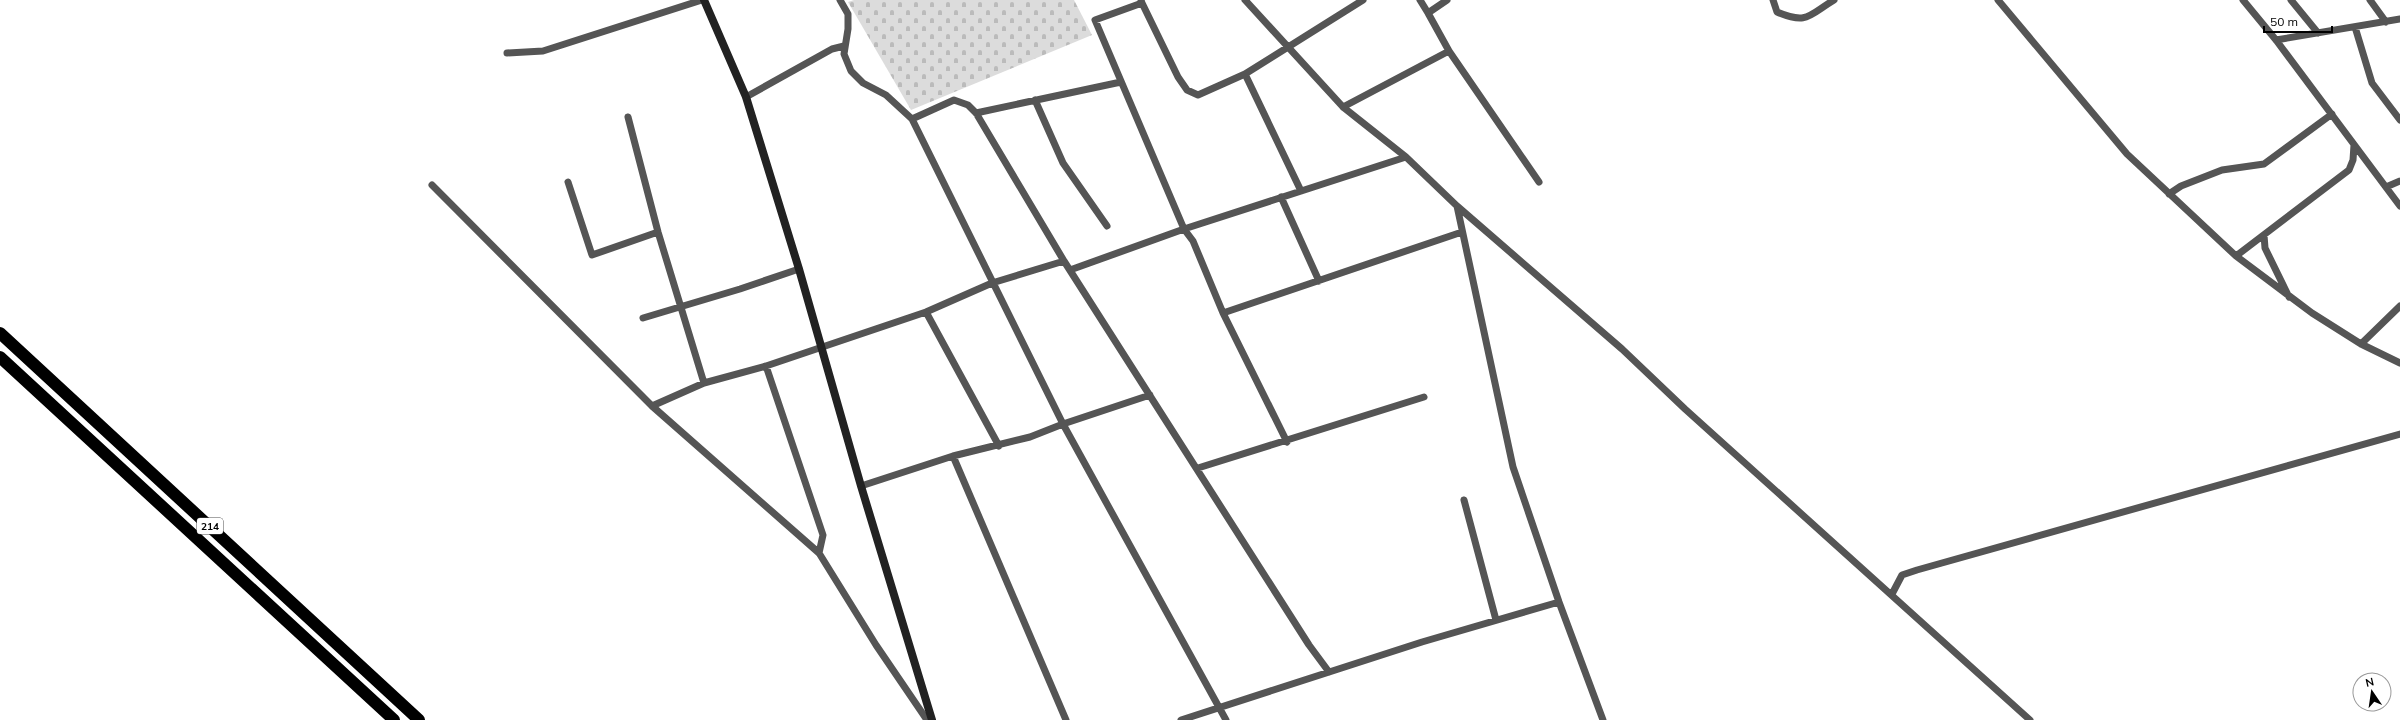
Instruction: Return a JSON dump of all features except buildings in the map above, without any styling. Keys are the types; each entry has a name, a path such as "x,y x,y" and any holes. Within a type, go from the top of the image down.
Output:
{"highway":[{"name":"214","path":"0,333 420,720"},
{"name":"214","path":"0,357 394,720"}],"street":[{"path":"507,53 543,51 703,0 746,97 799,269 861,486 932,720"},
{"path":"840,0 848,14 848,29 844,46 844,54 851,71 863,83 886,95 912,119 1062,424 1220,706 1226,720"},
{"path":"1245,0 1286,47 1343,107 1406,157 1457,206 1622,348 1685,409 2030,720"},
{"path":"1286,442 1223,313 1193,241 1184,229 1095,20 1142,1 1178,77 1187,90 1198,95 1245,74 1363,0"},
{"path":"1420,0 1449,51 1538,182"},
{"path":"1428,13 1447,0"},
{"path":"1773,0 1777,12 1794,19 1802,19 1818,12 1834,0"},
{"path":"1998,0 2127,154 2236,256 2289,297 2361,344 2400,363"},
{"path":"2243,0 2276,40 2400,206"},
{"path":"2291,0 2318,33"},
{"path":"2370,0 2386,22"},
{"path":"2276,40 2400,19"},
{"path":"2355,27 2372,83 2400,120"},
{"path":"746,97 832,49 844,46"},
{"path":"1343,107 1449,51"},
{"path":"1245,74 1301,191"},
{"path":"976,113 1121,82"},
{"path":"912,119 954,100 968,105 976,113 1064,261 1198,468 1309,645 1329,672"},
{"path":"1035,100 1063,163 1107,226"},
{"path":"2169,194 2180,186 2222,170 2264,164 2332,114"},
{"path":"628,117 658,232 682,305 704,384"},
{"path":"2236,256 2349,170 2353,160 2354,145"},
{"path":"1070,270 1184,229 1406,157"},
{"path":"2386,187 2400,181"},
{"path":"568,182 592,255 658,232"},
{"path":"432,185 652,406 819,553 876,645 927,720"},
{"path":"1281,198 1319,281"},
{"path":"1457,206 1513,467 1559,602 1603,720"},
{"path":"1223,313 1462,232"},
{"path":"2264,236 2265,248 2289,297"},
{"path":"652,406 704,384 766,366 821,346 926,312 992,283 1064,261"},
{"path":"643,318 682,305 740,289 799,269"},
{"path":"2361,344 2400,306"},
{"path":"926,312 999,446"},
{"path":"766,366 823,535 819,553"},
{"path":"861,486 953,456 999,446 1030,437 1062,424 1150,395"},
{"path":"1198,468 1286,442 1424,397"},
{"path":"1892,594 1902,574 2400,434"},
{"path":"953,456 1066,720"},
{"path":"1464,500 1496,620"},
{"path":"1181,720 1220,706 1422,642 1559,602"}],"green space":[{"path":"854,0 1074,0 1092,35 911,110 848,2"}]}
